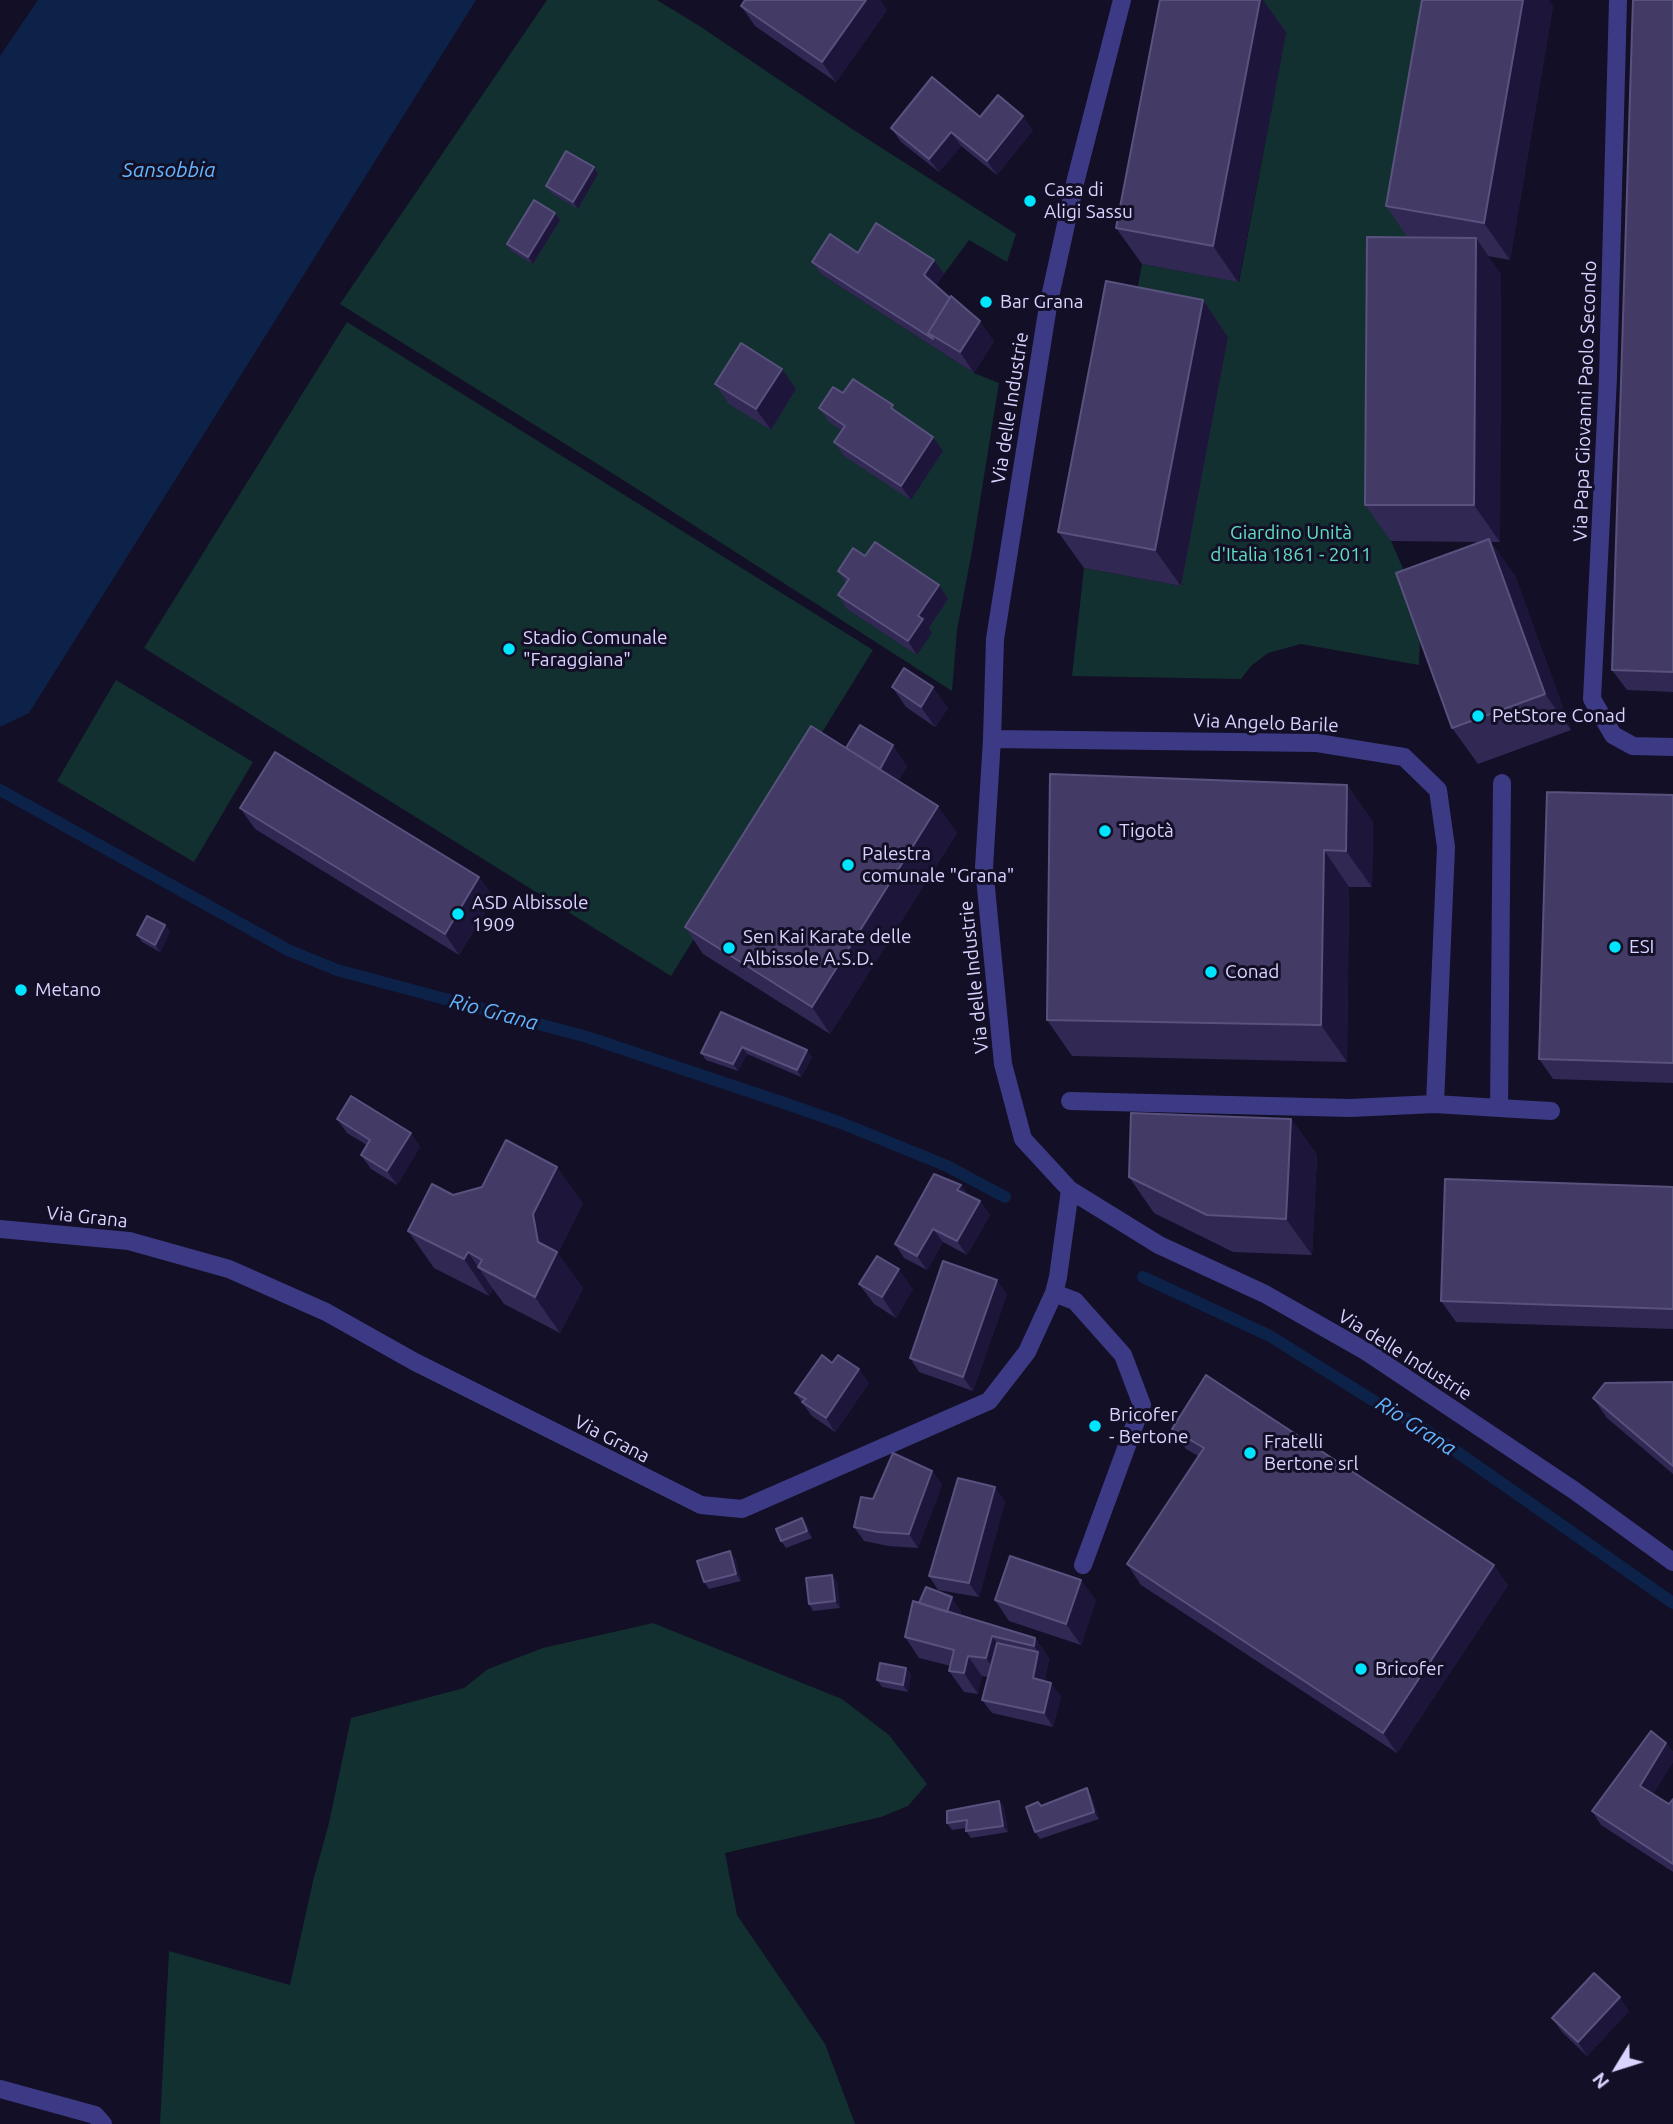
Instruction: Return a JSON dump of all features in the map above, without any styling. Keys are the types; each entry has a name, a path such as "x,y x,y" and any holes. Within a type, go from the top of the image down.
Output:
{"street":[{"name":"Via delle Industrie","path":"1122,0 1076,179 1048,306 995,639 984,867 1003,1064 1023,1139 1070,1190 1159,1245 1265,1294 1367,1352 1575,1491 1673,1562"},
{"name":"Via Papa Giovanni Paolo Secondo","path":"1618,0 1608,377 1592,699 1613,735 1633,746 1673,747"},
{"name":"Via Angelo Barile","path":"992,739 1317,743 1404,757 1438,790 1446,847 1434,1104"},
{"path":"1499,1108 1502,783"},
{"path":"1070,1101 1350,1108 1434,1104 1551,1111"},
{"name":"Via Grana","path":"0,1229 128,1241 229,1269 326,1312 439,1374 701,1505 742,1510 989,1401 1027,1352 1054,1293 1070,1190"},
{"path":"1054,1293 1075,1301 1123,1355 1142,1405 1083,1565"},
{"path":"0,2089 94,2115 103,2124"}],"green space":[{"path":"547,0 657,0 1016,234 1007,262 969,240 944,274 822,275 974,373 999,383 957,630 952,691 620,478 340,304"},
{"name":"Giardino Unità d'Italia 1861 - 2011","path":"1192,0 1454,0 1391,541 1421,610 1419,665 1301,644 1268,653 1251,666 1241,679 1072,676 1084,568 1181,586 1132,318 1142,264 1239,282 1286,33"},
{"name":"Stadio Comunale \"Faraggiana\"","path":"347,322 873,650 671,976 144,648"},
{"path":"116,680 253,762 194,862 57,781"},
{"path":"653,1623 842,1699 889,1735 927,1784 908,1806 881,1817 725,1853 737,1915 825,2044 855,2124 160,2124 169,1951 290,1985 351,1718 464,1688 488,1669 543,1648"}],"water":[{"name":"Sansobbia","path":"38,0 476,0 29,713 0,727 0,56"}],"building":[{"path":"745,0 866,0 822,62 741,6"},
{"path":"1160,0 1260,0 1213,246 1116,228"},
{"path":"1422,0 1523,0 1484,223 1386,206"},
{"path":"1633,0 1673,0 1673,672 1612,670"},
{"path":"932,77 980,117 998,95 1023,116 987,161 951,132 929,159 891,128"},
{"path":"566,151 594,167 573,202 546,186"},
{"path":"534,200 555,213 528,257 507,244"},
{"path":"876,223 934,260 924,275 950,298 928,333 933,339 812,262 830,234 858,253"},
{"path":"1367,237 1476,238 1474,505 1365,505"},
{"path":"1106,281 1203,300 1155,550 1058,532"},
{"path":"951,296 980,321 960,352 928,333"},
{"path":"741,343 782,369 756,409 715,384"},
{"path":"853,379 893,405 891,408 933,437 901,486 834,442 845,426 819,408 833,387 843,393"},
{"path":"1489,539 1545,694 1452,728 1396,573"},
{"path":"875,542 939,585 918,616 923,619 908,641 838,595 849,579 838,571 853,548 865,556"},
{"path":"904,668 933,687 921,707 892,687"},
{"path":"860,725 893,745 880,769 846,748"},
{"name":"Palestra comunale \"Grana\"","path":"811,726 938,806 812,1007 685,927"},
{"path":"275,752 479,877 445,934 240,808"},
{"name":"Conad","path":"1050,774 1347,785 1346,851 1324,850 1321,1025 1047,1020"},
{"name":"ESI","path":"1547,792 1673,795 1673,1063 1539,1059"},
{"path":"147,916 165,925 155,945 137,935"},
{"path":"721,1012 807,1050 797,1070 742,1047 733,1064 701,1053"},
{"path":"351,1096 411,1133 387,1171 361,1155 370,1140 337,1119"},
{"path":"1131,1113 1291,1119 1286,1219 1207,1215 1129,1177"},
{"path":"506,1140 557,1167 533,1214 538,1242 557,1252 535,1297 478,1267 482,1260 468,1252 464,1259 408,1231 432,1184 453,1195 482,1187"},
{"path":"934,1174 961,1185 957,1190 980,1201 957,1241 933,1229 917,1256 895,1244"},
{"path":"1445,1179 1673,1187 1673,1309 1441,1301"},
{"path":"877,1256 899,1269 882,1297 859,1284"},
{"path":"943,1261 997,1280 963,1377 910,1358"},
{"path":"822,1355 832,1363 838,1355 859,1369 826,1418 802,1402 806,1399 795,1393"},
{"name":"Bricofer","path":"1206,1375 1494,1565 1383,1733 1127,1564 1204,1448 1172,1429"},
{"path":"1673,1382 1673,1466 1593,1398 1605,1383"},
{"path":"893,1453 932,1471 909,1534 854,1527 861,1497 873,1499"},
{"path":"958,1478 995,1487 969,1583 929,1576"},
{"path":"802,1518 807,1531 781,1541 776,1529"},
{"path":"730,1551 736,1574 704,1582 697,1561"},
{"path":"1010,1556 1081,1580 1066,1624 995,1600"},
{"path":"832,1575 835,1601 809,1604 806,1578"},
{"path":"926,1587 952,1597 947,1612 919,1603"},
{"path":"913,1601 1035,1638 1034,1646 992,1636 986,1658 968,1656 964,1673 949,1671 954,1650 905,1637"},
{"path":"997,1643 1038,1652 1033,1678 1051,1683 1044,1713 982,1700"},
{"path":"880,1663 906,1668 903,1685 877,1680"},
{"path":"1651,1731 1666,1743 1640,1786 1669,1804 1673,1799 1673,1864 1592,1811"},
{"path":"1087,1788 1094,1812 1035,1832 1026,1807 1038,1802 1041,1806"},
{"path":"999,1801 1003,1826 966,1831 967,1820 947,1823 947,1811"},
{"path":"1594,1973 1620,1997 1578,2042 1552,2018"}],"waterway":[{"name":"Rio Grana","path":"0,790 288,950 337,970 587,1037 784,1103 947,1166 1005,1197"},
{"name":"Rio Grana","path":"1143,1277 1270,1336 1390,1411 1417,1424 1673,1603"}],"place":[{"name":"Casa di Aligi Sassu","path":"1030,201"},
{"name":"Bar Grana","path":"986,302"},
{"name":"Stadio Comunale \"Faraggiana\"","path":"509,649"},
{"name":"PetStore Conad","path":"1478,716"},
{"name":"Tigotà","path":"1105,831"},
{"name":"Palestra comunale \"Grana\"","path":"848,865"},
{"name":"ASD Albissole 1909","path":"458,914"},
{"name":"ESI","path":"1615,947"},
{"name":"Sen Kai Karate delle Albissole A.S.D.","path":"729,948"},
{"name":"Conad","path":"1211,972"},
{"name":"Metano","path":"21,990"},
{"name":"Bricofer - Bertone","path":"1095,1426"},
{"name":"Fratelli Bertone srl","path":"1250,1453"},
{"name":"Bricofer","path":"1361,1669"}]}
